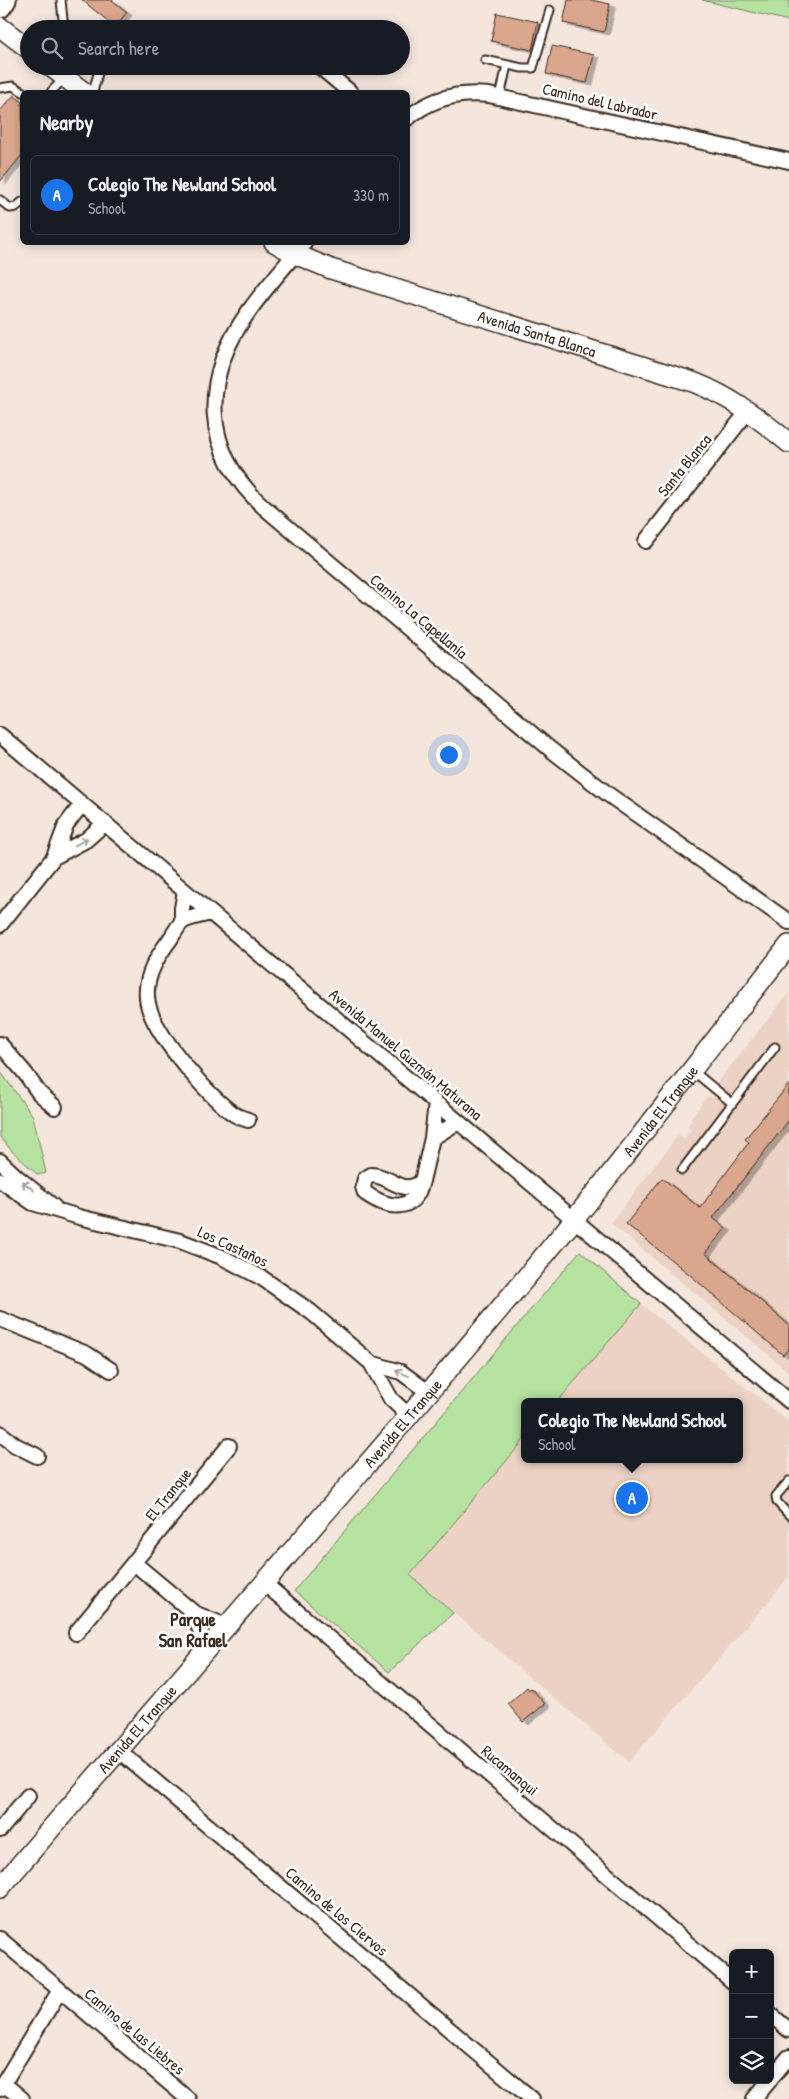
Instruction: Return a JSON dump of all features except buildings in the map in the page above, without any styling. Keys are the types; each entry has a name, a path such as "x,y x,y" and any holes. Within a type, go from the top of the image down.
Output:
{"main road":[{"path":"0,6 5,0"},
{"path":"0,27 20,41"},
{"path":"62,75 81,90"},
{"name":"Avenida Santa Blanca","path":"287,245 300,248 340,272 692,382 722,395 748,411 789,443"},
{"name":"Avenida El Tranque","path":"0,1888 206,1648 265,1584 574,1219 789,945"}],"street":[{"path":"329,75 348,90"},
{"name":"Camino del Labrador","path":"410,116 425,105 449,96 476,93 789,161"},
{"name":"Camino La Capellanía","path":"300,248 259,297 240,325 225,353 218,377 215,406 217,433 226,460 240,484 266,509 550,749 610,795 789,922"},
{"name":"Santa Blanca","path":"646,541 748,411"},
{"name":"Avenida Manuel Guzmán Maturana","path":"0,735 789,1401"},
{"path":"0,925 54,858 66,825 82,804"},
{"path":"54,858 86,840 105,823"},
{"path":"182,922 185,891"},
{"path":"211,912 182,922 156,958 149,978 147,997 150,1012 181,1060 207,1091 232,1114 248,1120"},
{"path":"0,1044 25,1072 39,1093 55,1107"},
{"path":"422,1180 432,1138 436,1103"},
{"path":"432,1138 458,1122"},
{"name":"Los Castaños","path":"0,1161 57,1209"},
{"name":"Los Castaños","path":"0,1180 27,1200 44,1207 57,1209 78,1218 180,1241 235,1263 287,1294 371,1363 401,1372 428,1392"},
{"path":"0,1319 87,1354 111,1370"},
{"path":"0,1328 16,1327"},
{"name":"Los Castaños","path":"371,1363 390,1399 408,1415"},
{"path":"0,1433 15,1445 37,1456"},
{"name":"El Tranque","path":"76,1633 229,1446"},
{"path":"134,1563 194,1613 226,1626"},
{"name":"Rucamanqui","path":"265,1584 729,1979"},
{"path":"194,1613 206,1648"},
{"name":"Camino de los Ciervos","path":"118,1750 532,2099"},
{"path":"0,1830 28,1796"},
{"name":"Camino de las Liebres","path":"0,1939 188,2099"},
{"name":"Camino de las Liebres","path":"22,2099 2,2086 60,1990"},
{"path":"774,2017 789,2030"},
{"path":"774,2075 789,2057"},
{"path":"754,2099 767,2084"}],"lane":[{"path":"60,0 63,20"},
{"path":"485,60 522,68 533,68 550,10"},
{"path":"500,97 508,65"},
{"path":"52,90 57,75"},
{"path":"94,90 98,75"},
{"path":"0,88 13,86 20,90"},
{"path":"0,200 10,208 20,204"},
{"path":"682,1170 775,1047"},
{"path":"691,1070 732,1102"},
{"path":"789,1481 776,1496 777,1502 789,1515"}],"shaded area":[{"path":"789,993 789,1372 611,1223 678,1135 684,1139 691,1130 687,1127 693,1119 691,1117 707,1097 711,1096 714,1098 720,1090 716,1084"},
{"path":"641,1304 789,1422 789,1577 629,1762 410,1575 521,1444 521,1463 743,1463 743,1398 560,1398"}],"green space":[{"path":"702,0 789,0 789,21"},
{"path":"0,1071 33,1116 46,1173 38,1175 0,1137"},
{"path":"580,1251 641,1304 560,1398 521,1398 521,1444 410,1575 453,1613 389,1672 294,1591"}],"place":[{"name":"Colegio The Newland School","path":"632,1498"}],"district":[{"name":"Parque San Rafael","path":"193,1629"}]}
